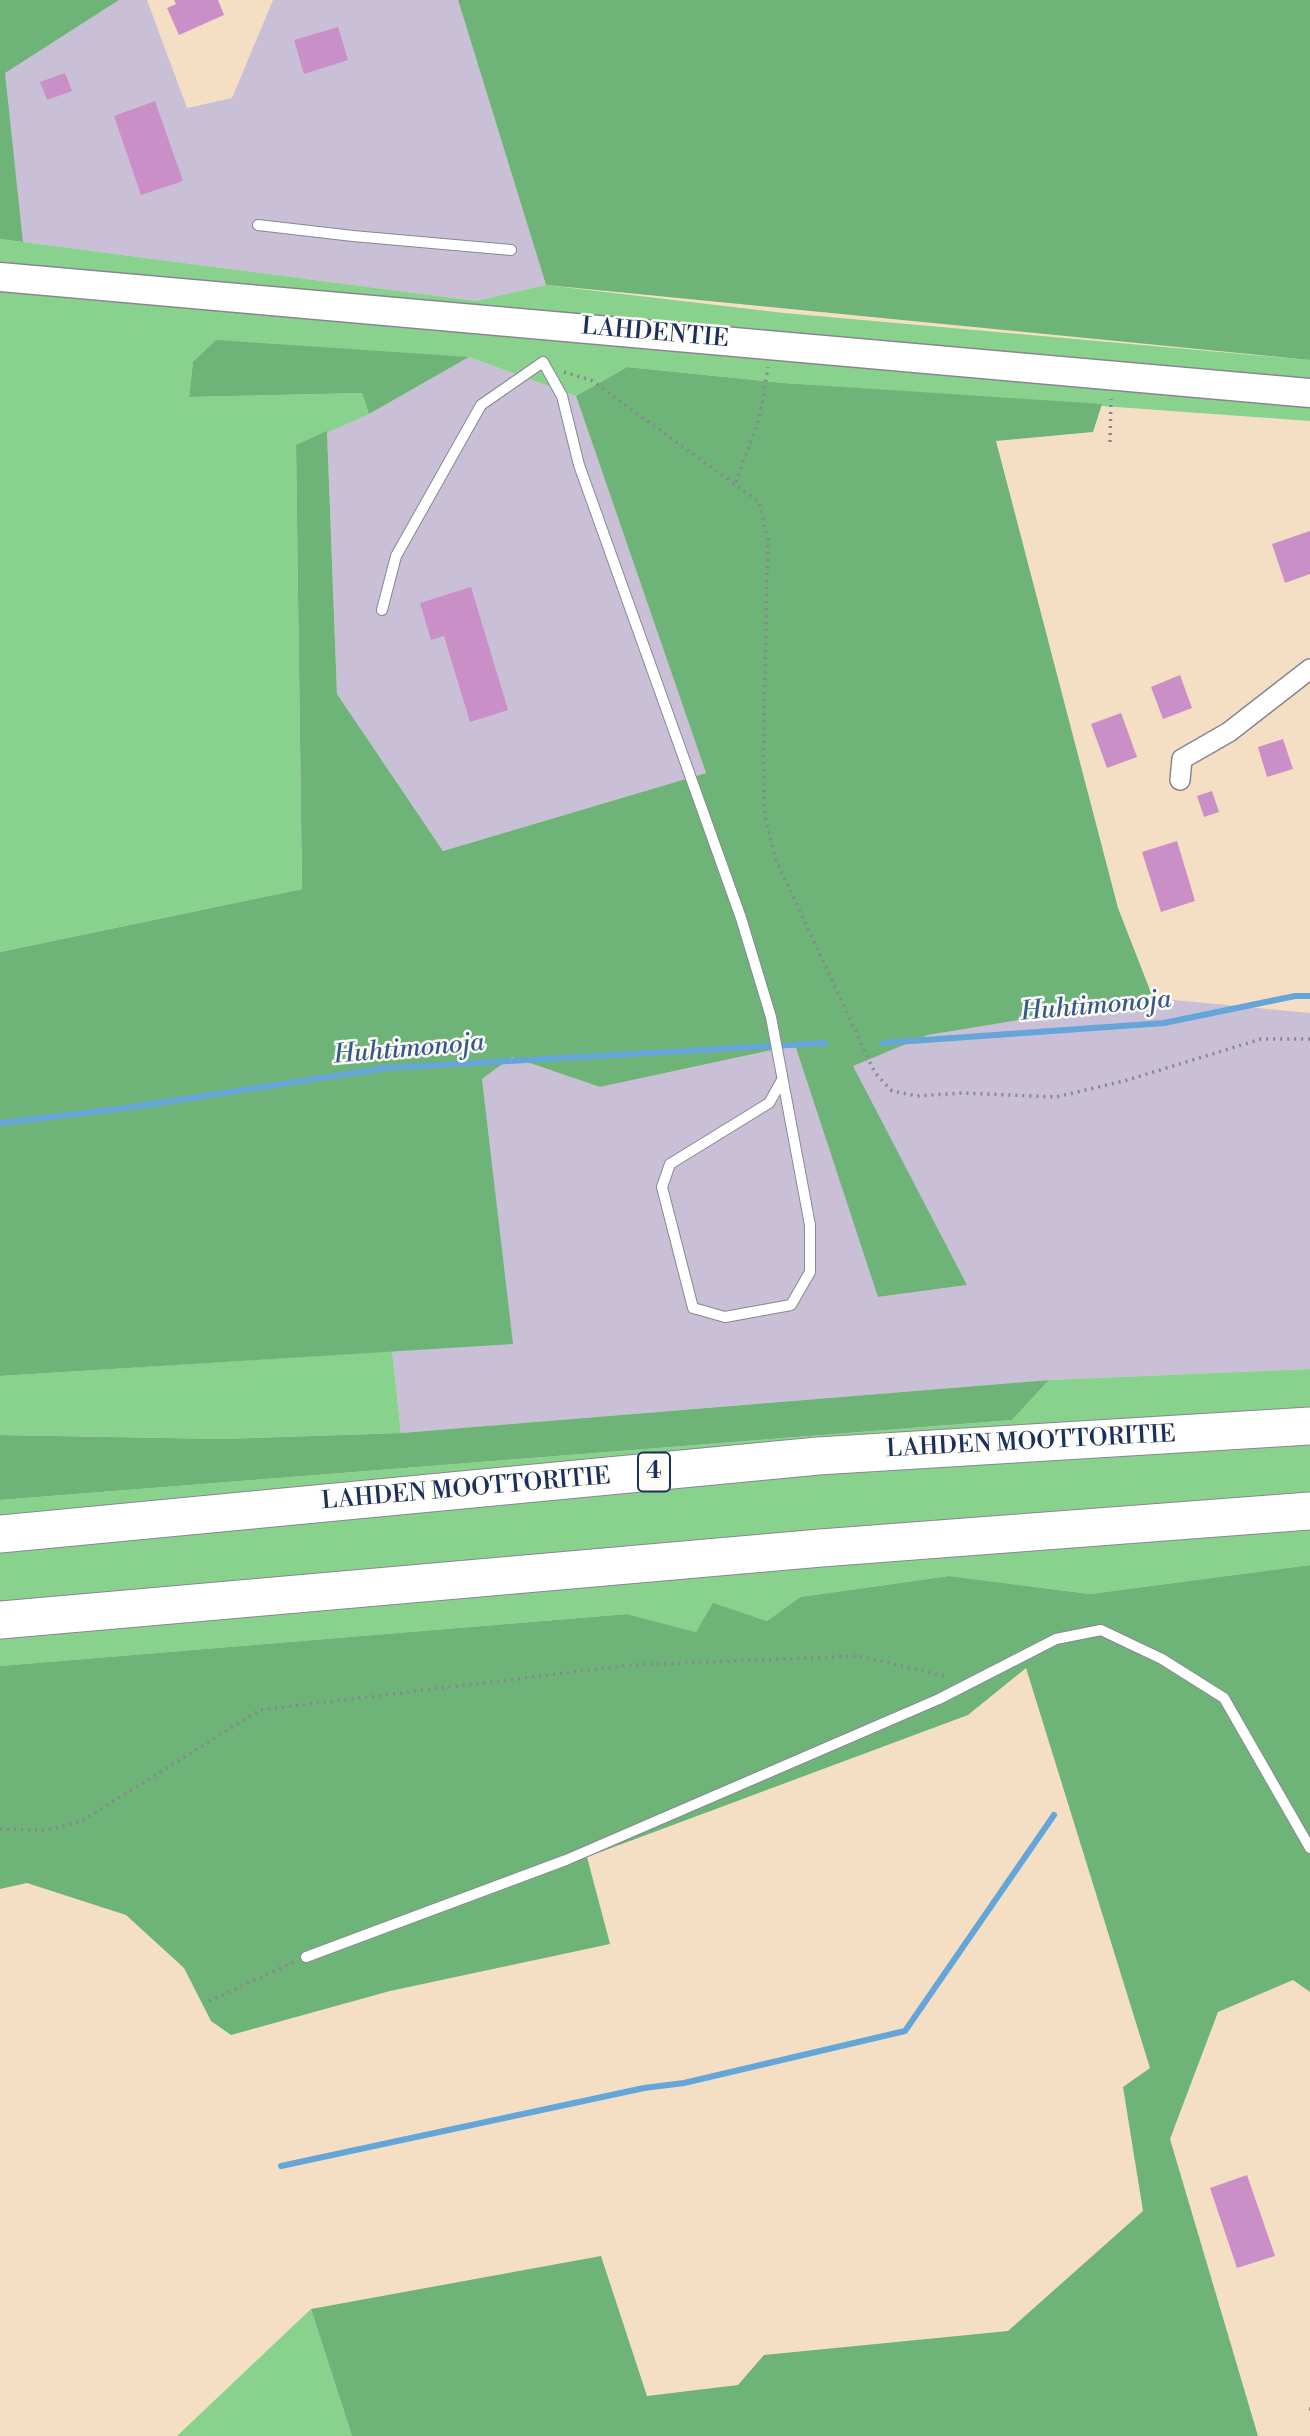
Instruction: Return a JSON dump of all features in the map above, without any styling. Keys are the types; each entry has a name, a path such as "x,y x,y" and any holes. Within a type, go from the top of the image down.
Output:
{"highway":[{"name":"LAHDEN MOOTTORITIE","path":"0,1534 818,1456 1310,1426"},
{"path":"0,1620 821,1548 1310,1511"}],"main road":[{"name":"LAHDENTIE","path":"0,277 1310,393"}],"street":[{"path":"1180,780 1182,759 1229,732 1310,669"}],"lane":[{"path":"258,225 511,250"},
{"path":"382,610 397,556 481,405 543,362 562,396 571,442 741,918 774,1032 810,1225 810,1272 791,1306 725,1317 693,1308 662,1188 670,1164 769,1103 782,1080"},
{"path":"306,1957 566,1860 971,1682 1056,1639 1101,1630 1162,1660 1224,1698 1310,1848"}],"path":[{"path":"736,482 760,416 772,345"},
{"path":"543,362 591,380 736,482 759,502 768,540 763,760 765,817 776,860 875,1073 891,1091 917,1096 963,1093 1056,1097 1124,1081 1261,1038 1310,1039"},
{"path":"1111,442 1113,376"},
{"path":"0,1829 46,1830 80,1822 260,1710 631,1665 860,1656 971,1682"},
{"path":"209,2001 306,1957"}],"shaded area":[{"path":"119,0 147,0 187,108 232,98 273,0 458,0 546,285 476,301 23,242 4,73"},
{"path":"469,357 576,396 706,773 443,851 337,694 327,431 369,414"},
{"path":"1153,998 1310,1013 1310,1369 1049,1380 401,1433 392,1351 512,1343 482,1079 512,1057 600,1087 795,1045 879,1297 967,1285 852,1066 928,1035"}],"green space":[{"path":"0,0 119,0 5,73 23,242 0,239"},
{"path":"458,0 1310,0 1310,360 546,285"},
{"path":"0,239 476,301 546,285 784,313 1310,360 1310,421 784,383 627,367 576,396 469,357 193,363 189,397 362,393 369,414 296,446 302,889 0,952"},
{"path":"216,340 469,357 369,414 362,393 189,397 193,362"},
{"path":"627,367 784,383 1102,404 1093,432 996,441 1118,908 1153,998 928,1035 853,1066 967,1285 878,1297 795,1045 600,1087 512,1057 482,1079 513,1344 0,1376 0,952 302,889 296,445 327,431 337,694 443,851 706,773 576,396"},
{"path":"392,1351 401,1433 223,1439 0,1435 0,1376"},
{"path":"1310,1369 1310,1565 1090,1594 949,1576 800,1597 767,1621 714,1604 696,1632 627,1614 0,1666 0,1500 1012,1420 1049,1380"},
{"path":"1049,1380 1012,1420 0,1500 0,1435 223,1439 401,1433"},
{"path":"1310,1565 1310,1992 1293,1980 1218,2012 1170,2139 1258,2436 352,2436 311,2309 601,2256 647,2396 738,2385 764,2355 1008,2331 1143,2211 1123,2087 1150,2068 1026,1668 968,1715 587,1857 610,1944 390,1991 231,2035 211,2021 184,1968 126,1915 27,1883 0,1889 0,1666 627,1614 696,1632 713,1603 767,1621 800,1597 949,1576 1090,1594"},
{"path":"311,2309 352,2436 177,2436"}],"building":[{"path":"174,0 218,0 224,15 179,35 167,8 176,4"},
{"path":"338,27 348,60 304,74 294,40"},
{"path":"65,73 72,91 47,100 40,82"},
{"path":"155,101 183,181 141,195 114,116"},
{"path":"1310,531 1310,574 1285,583 1272,544"},
{"path":"471,587 508,710 470,722 444,636 431,640 420,603"},
{"path":"1180,675 1192,708 1163,719 1151,687"},
{"path":"1121,713 1137,757 1107,768 1091,724"},
{"path":"1283,739 1293,769 1267,777 1258,747"},
{"path":"1212,791 1219,812 1204,817 1197,796"},
{"path":"1177,841 1195,901 1161,912 1142,852"},
{"path":"1247,2175 1275,2256 1237,2268 1210,2188"}],"waterway":[{"name":"Huhtimonoja","path":"883,1043 1164,1023 1295,996 1310,996"},
{"name":"Huhtimonoja","path":"0,1123 126,1108 386,1068 825,1043"},
{"path":"281,2166 644,2088 684,2083 905,2031 1054,1815"}]}
